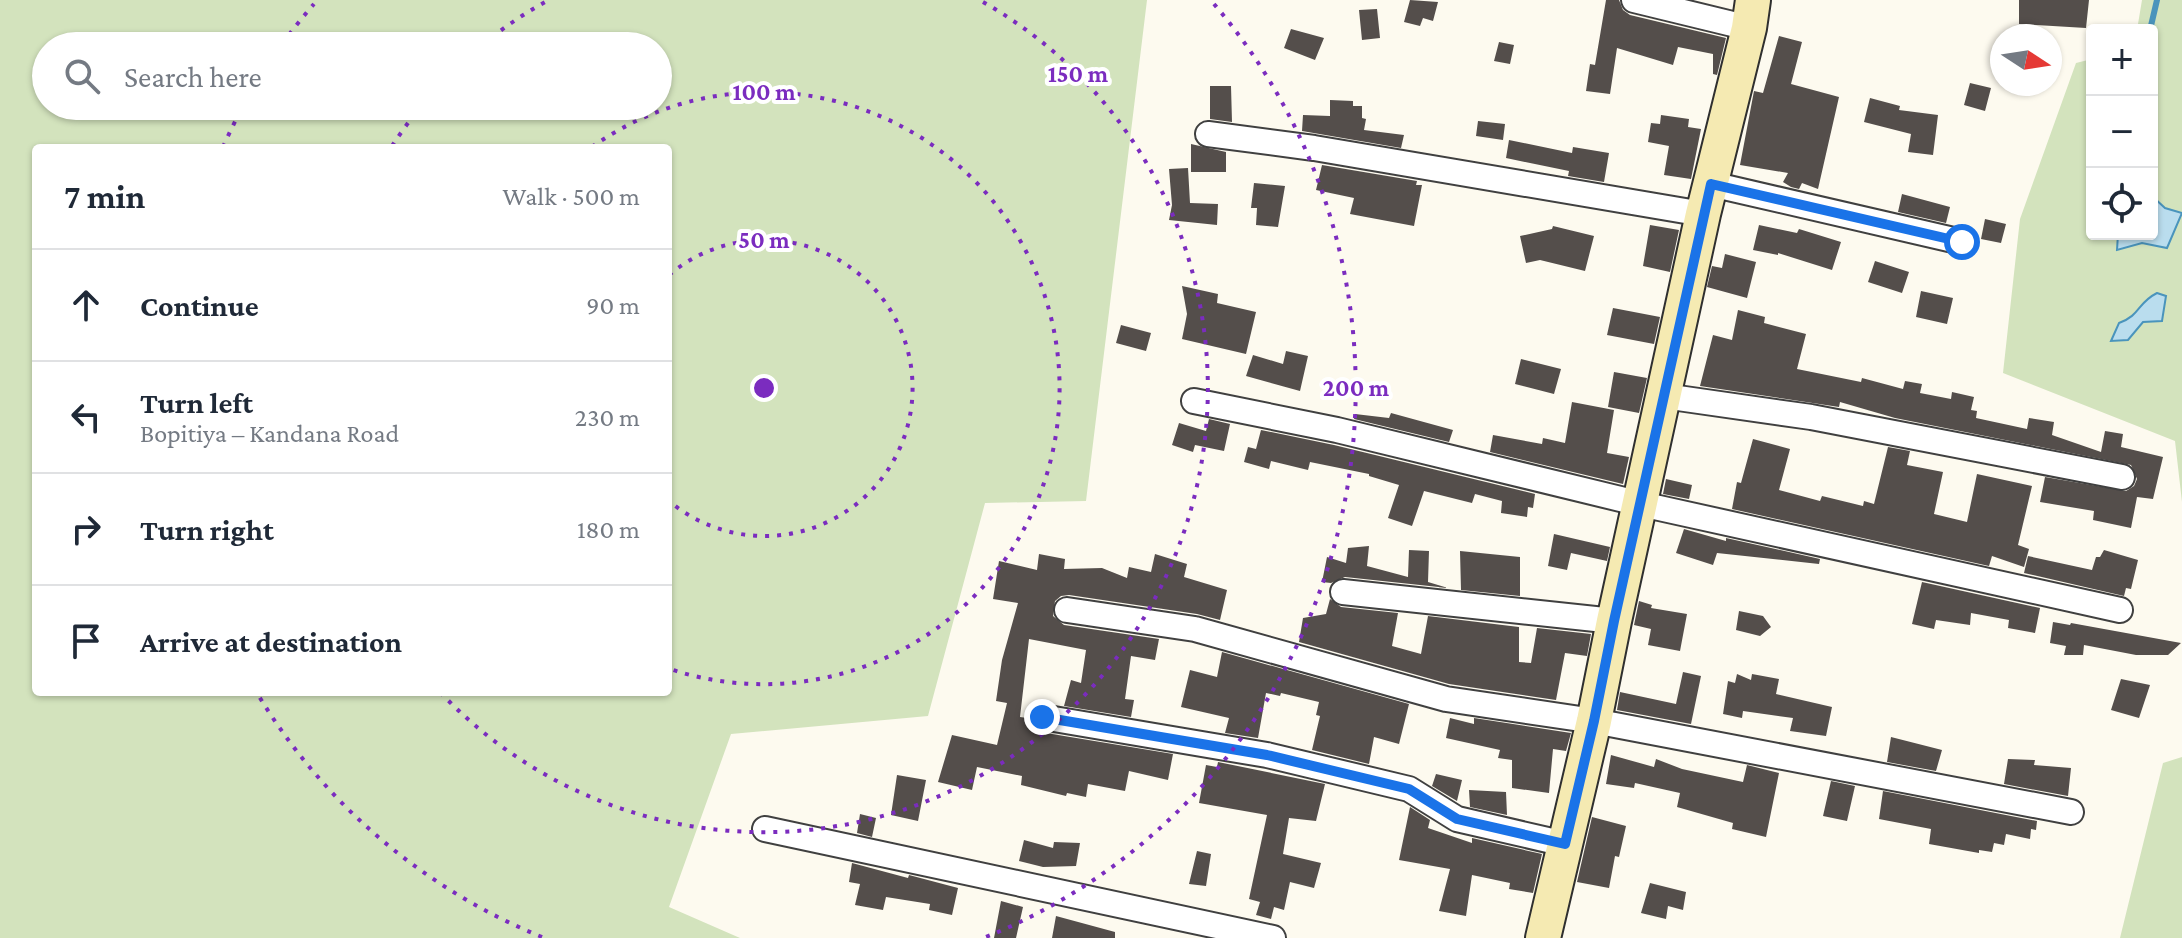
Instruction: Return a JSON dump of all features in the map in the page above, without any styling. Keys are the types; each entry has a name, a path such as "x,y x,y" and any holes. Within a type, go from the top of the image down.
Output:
{"street":[{"path":"1543,938 1751,14 1634,0"},
{"path":"1208,134 1707,199 1962,242"},
{"path":"1664,396 1811,417 2122,477"},
{"path":"1194,401 2120,610"},
{"path":"1343,592 1614,621"},
{"path":"1067,610 1195,629 1446,699 1594,721 2071,812"},
{"path":"1042,717 1281,758 1409,789 1457,819 1565,844"},
{"path":"765,829 1273,938"}],"green space":[{"path":"0,0 1147,0 1086,501 985,503 928,716 731,734 669,907 740,938 0,938"},
{"path":"2142,0 2182,0 2182,502 2175,441 2003,373 2020,219 2076,63 2086,60 2086,240 2158,240 2158,24 2138,24"},
{"path":"2182,757 2182,938 2120,938 2163,763"}],"water":[{"path":"2158,202 2165,208 2182,213 2167,248 2142,243 2117,250 2118,240 2158,240"},
{"path":"2157,293 2166,296 2162,321 2143,322 2128,340 2111,341 2119,323"}],"building":[{"path":"1410,0 1438,2 1433,21 1423,18 1420,26 1404,22"},
{"path":"1606,0 1619,0 1623,10 1630,15 1726,38 1717,75 1713,74 1713,54 1678,47 1673,65 1617,48 1610,94 1586,91 1590,64 1595,65"},
{"path":"2019,0 2089,0 2086,28 2062,27 2062,24 2019,24"},
{"path":"1377,9 1380,38 1362,40 1359,10"},
{"path":"1291,29 1324,38 1315,60 1284,48"},
{"path":"1779,36 1802,42 1791,84 1839,97 1818,189 1802,183 1799,189 1791,187 1783,182 1788,173 1740,165 1754,91 1763,93"},
{"path":"1499,42 1514,45 1510,64 1494,61"},
{"path":"1970,83 1990,88 1985,111 1964,105"},
{"path":"1210,86 1231,86 1232,122 1210,119"},
{"path":"1870,98 1900,106 1899,110 1938,115 1933,155 1908,152 1911,134 1864,122"},
{"path":"1330,100 1353,101 1353,106 1362,106 1362,118 1366,119 1364,130 1404,135 1401,148 1302,131 1303,115 1330,116"},
{"path":"1661,115 1689,119 1688,127 1701,129 1691,179 1664,175 1669,146 1648,142 1651,123 1660,124"},
{"path":"1478,121 1505,124 1503,140 1476,136"},
{"path":"1509,140 1572,153 1573,147 1609,153 1604,182 1568,176 1569,171 1506,158"},
{"path":"1191,144 1226,152 1226,172 1191,172"},
{"path":"1322,165 1417,181 1416,185 1422,185 1414,226 1350,214 1354,198 1316,190"},
{"path":"1188,168 1190,203 1218,204 1217,225 1169,220 1172,205 1169,169"},
{"path":"1254,183 1285,186 1278,227 1256,225 1257,208 1251,208"},
{"path":"1902,194 1950,207 1946,223 1898,212"},
{"path":"1985,219 2006,224 2001,243 1981,239"},
{"path":"1650,225 1679,230 1670,272 1643,266"},
{"path":"1759,225 1797,233 1799,229 1841,242 1832,270 1778,253 1753,250"},
{"path":"1553,226 1594,236 1585,271 1540,260 1526,263 1520,236 1552,229"},
{"path":"1725,254 1756,262 1747,298 1707,287 1712,266 1722,268"},
{"path":"1875,261 1909,272 1902,293 1868,282"},
{"path":"1182,286 1218,294 1217,303 1256,312 1246,354 1182,339 1187,314"},
{"path":"1921,291 1953,298 1947,324 1916,317"},
{"path":"1613,308 1660,317 1654,344 1607,335"},
{"path":"1738,310 1765,317 1764,323 1806,334 1797,369 1861,382 1862,378 1903,389 1905,381 1922,384 1920,393 1951,399 1952,392 1974,397 1971,410 1977,411 1976,418 2027,429 2029,418 2054,422 2052,435 2101,452 2105,431 2123,434 2121,447 2163,457 2153,499 2137,497 2131,528 2093,520 2094,511 2040,502 2045,477 2126,491 2134,486 2137,479 2131,465 1895,418 1840,402 1839,407 1700,386 1713,335 1732,340"},
{"path":"1121,325 1151,333 1146,351 1116,343"},
{"path":"1286,351 1308,356 1300,391 1246,376 1253,355 1283,364"},
{"path":"1521,359 1561,369 1554,394 1515,384"},
{"path":"1614,372 1647,378 1639,413 1608,407"},
{"path":"1572,402 1614,410 1607,453 1629,457 1623,484 1490,452 1493,435 1542,444 1543,438 1565,443"},
{"path":"1391,413 1453,430 1449,442 1354,419 1355,414 1389,418"},
{"path":"1209,419 1230,424 1224,451 1195,445 1193,452 1172,445 1179,423 1206,431"},
{"path":"1261,430 1535,494 1533,508 1528,507 1527,517 1501,513 1502,501 1475,494 1472,503 1424,491 1412,526 1388,518 1399,485 1369,474 1310,462 1308,470 1271,461 1269,469 1244,462 1248,447 1256,449"},
{"path":"1753,439 1790,449 1779,490 1820,501 1822,496 1863,506 1864,501 1874,504 1888,447 1910,451 1907,465 1943,472 1934,514 1967,522 1977,474 2032,486 2018,545 2029,549 2024,567 1992,556 1989,566 1732,509 1737,482 1741,483"},
{"path":"1666,479 1692,485 1689,499 1663,494"},
{"path":"1684,529 1726,541 1726,538 1820,559 1819,564 1717,553 1713,565 1676,553"},
{"path":"1554,534 1610,547 1607,561 1571,553 1567,570 1548,566"},
{"path":"1369,546 1367,566 1408,577 1409,550 1429,551 1428,582 1448,588 1345,577 1331,583 1322,582 1327,557 1346,563 1348,548"},
{"path":"2104,550 2138,560 2131,589 2126,588 2124,596 2024,573 2028,556 2092,570 2096,557 2100,557"},
{"path":"1460,551 1520,557 1520,596 1461,590"},
{"path":"1039,554 1065,559 1064,569 1102,568 1127,578 1129,567 1151,572 1155,554 1187,564 1184,577 1227,590 1220,620 1069,595 1055,601 1053,616 1064,625 1159,639 1155,660 1131,656 1125,699 1134,700 1131,717 1064,706 1071,680 1081,683 1086,650 1029,639 1020,717 1027,718 1032,728 1040,732 1173,754 1168,780 1129,771 1125,791 1088,784 1086,797 1067,793 1066,796 1021,785 1022,776 977,767 972,790 938,782 952,735 997,745 1007,703 996,701 1002,660 1018,603 993,599 999,561 1037,570"},
{"path":"1922,582 2040,608 2035,633 2008,628 2009,620 1971,613 1970,625 1936,620 1934,629 1912,624"},
{"path":"1330,599 1341,607 1398,613 1392,646 1421,654 1428,616 1519,627 1519,662 1531,663 1537,628 1591,634 1587,656 1565,653 1556,700 1449,684 1299,642 1303,618 1326,614"},
{"path":"1639,601 1652,605 1651,608 1687,614 1680,651 1648,645 1651,629 1634,625"},
{"path":"1739,611 1763,616 1771,627 1760,636 1736,630"},
{"path":"2053,622 2181,643 2168,655 2136,655 2084,645 2083,655 2064,655 2066,646 2050,643"},
{"path":"1222,652 1409,704 1399,744 1374,737 1369,764 1312,750 1320,716 1316,715 1319,702 1281,693 1280,696 1266,693 1258,738 1225,733 1229,718 1181,707 1190,670 1217,677"},
{"path":"1683,672 1701,676 1691,724 1617,710 1620,692 1676,704"},
{"path":"1737,674 1751,680 1752,674 1779,679 1776,694 1832,707 1826,736 1790,731 1793,718 1743,711 1742,718 1723,714 1728,681 1735,683"},
{"path":"2121,679 2150,685 2139,718 2111,710"},
{"path":"1450,718 1474,724 1474,718 1571,733 1566,751 1553,749 1549,793 1512,788 1512,760 1498,758 1500,750 1446,738"},
{"path":"1891,737 1942,750 1936,771 1887,762"},
{"path":"1611,755 1654,767 1656,759 1682,769 1743,782 1747,765 1779,773 1766,837 1732,829 1733,823 1677,807 1680,793 1635,783 1634,788 1606,784"},
{"path":"2008,759 2035,760 2034,765 2071,768 2068,796 2004,784"},
{"path":"1218,762 1325,784 1316,821 1289,818 1283,854 1321,863 1314,888 1290,882 1284,910 1274,907 1271,919 1256,915 1260,902 1249,899 1267,815 1199,803 1206,765 1217,767"},
{"path":"1436,774 1462,780 1457,801 1432,786"},
{"path":"897,775 926,780 918,821 891,815"},
{"path":"1831,781 1855,786 1847,821 1823,816"},
{"path":"1469,790 1506,792 1507,815 1470,807"},
{"path":"1883,791 2037,821 2036,830 2031,829 2030,839 2006,834 2004,845 1994,843 1992,852 1979,850 1979,853 1929,844 1931,829 1879,819"},
{"path":"1410,807 1430,820 1428,828 1472,843 1472,838 1542,854 1533,893 1509,889 1510,883 1472,875 1466,916 1439,911 1450,869 1399,860"},
{"path":"860,814 876,818 872,837 857,833"},
{"path":"1592,817 1626,826 1619,857 1615,856 1609,888 1577,882"},
{"path":"1024,840 1053,848 1054,842 1080,843 1076,866 1043,867 1019,861"},
{"path":"1197,851 1211,854 1206,886 1189,884"},
{"path":"852,863 958,888 952,915 929,910 930,904 886,897 883,910 855,905 860,884 849,882"},
{"path":"1650,883 1686,892 1683,910 1668,906 1666,919 1641,913"},
{"path":"1001,901 1023,907 1016,938 994,938"},
{"path":"1056,916 1115,932 1115,938 1052,938"}],"waterway":[{"path":"2151,24 2157,0"}],"route":[{"path":"1042,717 1267,755 1409,789 1457,819 1565,844 1711,184 1962,242"}]}
